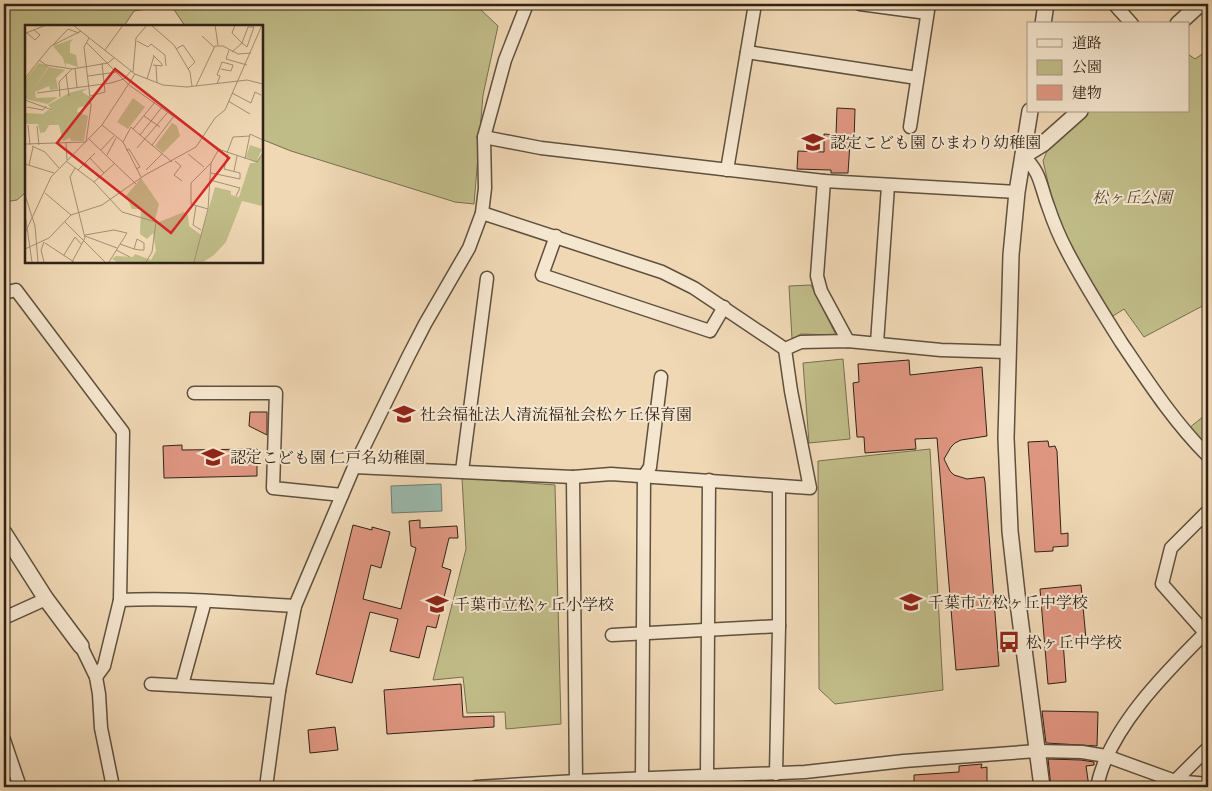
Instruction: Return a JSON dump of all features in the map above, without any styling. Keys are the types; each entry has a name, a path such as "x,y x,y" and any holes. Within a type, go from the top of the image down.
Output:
{"street":[{"path":"266,787 279,691 295,606 354,467 425,324 469,248 482,213 485,188 484,137 505,60 527,4"},
{"path":"727,170 756,4"},
{"path":"860,4 928,9 910,127"},
{"path":"1043,22 1046,4"},
{"path":"1114,4 1130,22"},
{"path":"1180,22 1200,4"},
{"path":"747,52 917,78"},
{"path":"1030,112 1017,192 1011,254 1006,438 1010,530 1042,787"},
{"path":"1024,156 1044,143 1079,112"},
{"path":"484,137 541,148 824,181 1017,192"},
{"path":"1024,156 1040,177 1047,204 1058,233 1085,286 1177,422 1208,456"},
{"path":"824,181 817,276 821,291 848,341"},
{"path":"877,343 888,186"},
{"path":"354,467 573,477 611,474 810,488 791,391 785,349 694,288 662,272 482,213"},
{"path":"556,236 542,275 710,331 724,307"},
{"path":"462,471 487,278"},
{"path":"4,293 16,290 123,432 120,600 104,666 96,677"},
{"path":"785,349 801,342 848,341 941,350 1007,352"},
{"path":"642,778 644,476 650,467 661,377"},
{"path":"194,393 276,393 273,488 342,495"},
{"path":"573,477 576,781"},
{"path":"707,776 709,480"},
{"path":"776,774 779,486"},
{"path":"1097,787 1099,773 1106,756 1129,720 1164,674 1207,633 1162,584 1171,548 1208,511"},
{"path":"6,542 81,646 91,663 96,677 101,728 113,787"},
{"path":"120,600 174,598 205,602 295,606"},
{"path":"4,618 46,599"},
{"path":"182,686 205,602"},
{"path":"612,635 779,626"},
{"path":"151,684 279,691"},
{"path":"4,740 20,787"},
{"path":"1175,781 1208,748"},
{"path":"476,787 642,778 776,774 904,761 1037,751 1082,752 1106,756 1175,781 1208,784"}],"green space":[{"path":"4,4 459,4 480,9 498,26 483,95 474,204 455,202 291,151 262,139 262,25 184,25 171,5 134,11 125,25 25,25 25,193 17,200 4,202"},
{"name":"松ヶ丘公園","path":"1208,50 1208,303 1144,337 1124,309 1113,316 1100,298 1067,238 1054,208 1043,161 1047,151 1089,112 1190,112 1190,55 1195,59"},
{"path":"811,285 836,335 801,334 792,339 789,286"},
{"path":"843,359 850,439 809,443 803,363"},
{"path":"1208,410 1208,448 1189,428 1204,416"},
{"path":"930,449 943,690 835,704 819,689 818,461"},
{"path":"462,478 555,485 561,724 506,729 505,712 467,713 463,677 433,680 466,549"}],"shaded area":[{"path":"441,484 442,511 392,513 391,486"}],"building":[{"path":"837,108 855,109 854,143 850,143 848,173 831,173 831,170 797,169 798,151 824,152 824,134 836,135"},
{"path":"909,360 910,375 982,367 987,436 961,440 955,443 944,459 954,475 967,479 984,477 999,666 956,670 937,438 915,439 916,449 865,453 864,437 857,437 853,383 859,382 858,364"},
{"path":"250,412 267,412 267,435 249,426"},
{"path":"1048,441 1049,447 1055,446 1057,451 1061,534 1068,533 1068,546 1053,547 1053,551 1035,552 1028,442"},
{"path":"182,445 182,450 257,449 257,476 164,478 163,446"},
{"path":"420,520 420,528 457,526 458,538 449,538 442,567 451,570 436,628 427,626 419,658 390,651 398,619 370,612 352,683 316,674 353,525 372,530 372,527 390,532 381,568 371,565 363,599 401,609 416,548 411,546 409,521"},
{"path":"1081,585 1086,639 1063,641 1066,682 1048,684 1040,589"},
{"path":"461,684 463,717 494,716 494,727 387,734 384,690"},
{"path":"1042,711 1098,712 1097,746 1046,743"},
{"path":"335,727 338,750 310,753 308,730"},
{"path":"1048,759 1094,762 1094,765 1086,766 1089,787 1051,787"},
{"path":"982,764 981,768 987,767 987,787 914,787 914,775 959,772 959,766"}],"place":[{"name":"認定こども園 ひまわり幼稚園","path":"813,142"},
{"name":"社会福祉法人清流福祉会松ケ丘保育園","path":"404,414"},
{"name":"認定こども園 仁戸名幼稚園","path":"213,457"},
{"name":"千葉市立松ヶ丘中学校","path":"911,602"},
{"name":"千葉市立松ヶ丘小学校","path":"437,604"},
{"name":"松ヶ丘中学校","path":"1009,642"}]}
